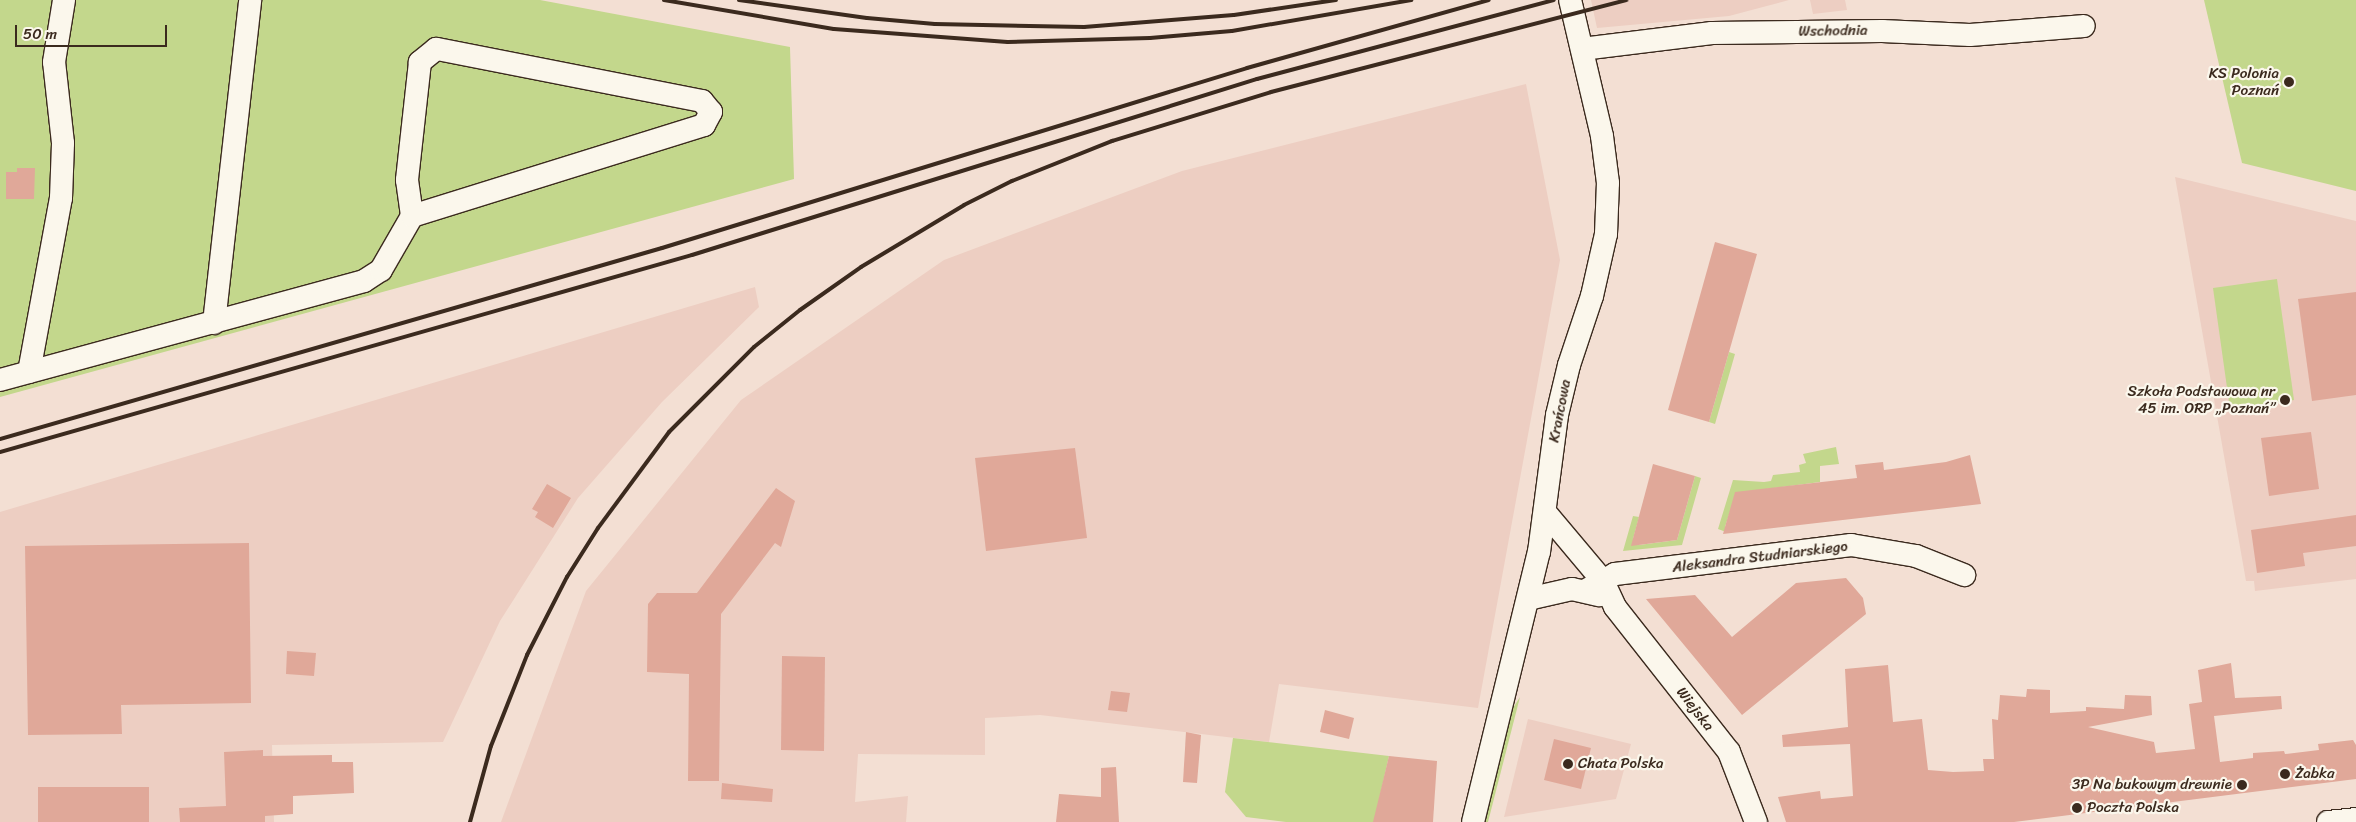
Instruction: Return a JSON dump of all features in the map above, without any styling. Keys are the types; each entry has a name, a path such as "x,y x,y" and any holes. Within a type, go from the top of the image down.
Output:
{"street":[{"path":"29,372 61,198 63,143 54,62 64,0"},
{"path":"214,323 250,0"},
{"name":"Krańcowa","path":"1472,822 1528,600 1545,512 1557,415 1569,365 1600,270 1606,234 1606,164 1570,0"},
{"name":"Wschodnia","path":"1582,49 1712,33 1882,30 1970,35 2084,26"},
{"path":"0,380 364,281 381,270 412,216 406,180 420,62 426,54 436,49 702,101 712,112 704,125 412,216"},
{"name":"Wiejska","path":"1545,512 1594,586 1615,607 1729,752 1756,822"},
{"name":"Aleksandra Studniarskiego","path":"1594,586 1615,574 1851,545 1916,556 1964,575"},
{"path":"1528,600 1565,589 1594,586"},
{"path":"2328,822 2356,819"}],"shaded area":[{"path":"1591,0 1789,0 1729,16 1597,28"},
{"path":"1810,0 1845,0 1847,10 1813,14"},
{"path":"1526,84 1560,260 1478,708 1279,684 1269,742 1040,715 985,718 985,755 858,754 855,802 908,796 906,822 501,822 586,591 741,400 944,260 1182,171"},
{"name":"Szkoła Podstawowa nr 45 im. ORP „Poznań”","path":"2175,177 2356,221 2356,579 2255,591 2254,581 2246,581"},
{"path":"755,287 759,307 662,402 578,498 500,621 443,742 272,745 274,822 0,822 0,512"},
{"path":"1528,719 1631,744 1616,799 1504,817"}],"green space":[{"path":"0,0 540,0 790,47 794,179 0,397"},
{"name":"KS Polonia Poznań","path":"2204,0 2356,0 2356,191 2242,163"},
{"path":"2277,279 2294,400 2230,409 2213,288"},
{"path":"1729,352 1735,354 1715,424 1709,422"},
{"path":"1836,447 1839,464 1820,466 1820,482 1736,493 1725,527 1726,532 1718,529 1733,480 1764,482 1771,481 1773,475 1800,472 1799,465 1806,463 1803,454"},
{"path":"1695,476 1701,478 1682,545 1623,551 1633,516 1639,517 1633,539 1639,545 1677,540"},
{"path":"1520,697 1488,822 1484,822 1513,708"},
{"path":"1233,738 1389,756 1374,822 1286,822 1246,817 1225,792"}],"building":[{"path":"17,168 35,168 34,199 6,199 6,172 17,172"},
{"path":"1715,242 1757,254 1709,422 1668,410"},
{"path":"2356,292 2356,395 2312,401 2298,299"},
{"path":"2311,432 2319,489 2269,496 2261,438"},
{"path":"1075,448 1087,538 986,551 975,458"},
{"path":"1970,455 1981,504 1723,534 1735,492 1857,478 1855,465 1883,462 1884,470 1946,462"},
{"path":"1653,464 1695,476 1677,540 1631,546"},
{"path":"547,484 571,498 553,528 535,517 538,512 532,509"},
{"path":"776,488 795,501 781,547 775,543 721,614 719,781 688,781 689,674 647,672 648,604 657,593 697,593"},
{"path":"2356,515 2356,546 2303,553 2305,566 2257,573 2251,530"},
{"path":"249,543 251,703 121,705 122,734 28,735 25,546"},
{"path":"1846,578 1863,598 1866,614 1742,715 1646,599 1695,595 1732,637 1796,583"},
{"path":"287,651 316,653 314,676 286,674"},
{"path":"782,656 825,657 824,751 781,750"},
{"path":"2231,663 2235,698 2281,696 2282,709 2214,716 2220,762 2253,758 2253,753 2284,751 2285,754 2319,750 2318,744 2353,740 2356,745 2356,779 2014,822 1786,822 1778,797 1820,791 1821,799 1853,796 1850,744 1783,747 1782,735 1848,727 1845,669 1888,665 1893,722 1922,719 1928,770 1953,772 1984,771 1983,759 1994,759 1992,719 1998,720 2000,695 2026,697 2027,689 2050,690 2050,713 2086,711 2086,707 2124,709 2125,695 2151,696 2152,715 2088,727 2154,742 2156,753 2195,749 2189,704 2202,702 2198,670"},
{"path":"1111,691 1130,693 1127,712 1108,710"},
{"path":"1325,710 1354,718 1349,739 1320,732"},
{"path":"1186,732 1201,735 1197,783 1183,782"},
{"name":"Chata Polska","path":"1554,739 1591,748 1581,789 1544,780"},
{"path":"263,750 263,756 332,755 332,762 353,762 354,793 293,796 293,814 265,816 265,822 180,822 179,808 226,806 224,752"},
{"path":"1389,756 1437,761 1433,822 1373,822"},
{"path":"1116,767 1119,822 1056,822 1059,794 1101,797 1101,768"},
{"path":"722,783 773,789 772,802 721,799"},
{"path":"38,787 149,787 149,822 38,822"}],"railway":[{"path":"664,0 834,29 1008,42 1150,38 1232,31 1411,0"},
{"path":"739,0 867,18 935,24 1084,27 1234,15 1336,0"},
{"path":"0,439 662,248 1247,68 1489,0"},
{"path":"0,452 692,255 1257,79 1554,0"},
{"path":"470,822 491,746 527,655 567,577 598,528 669,432 754,347 800,310 861,267 964,205 1012,181 1112,141 1271,92 1626,0"}],"place":[{"name":"KS Polonia Poznań","path":"2289,82"},
{"name":"Szkoła Podstawowa nr 45 im. ORP „Poznań”","path":"2285,400"},
{"name":"Chata Polska","path":"1568,764"},
{"name":"Żabka","path":"2285,774"},
{"name":"3P Na bukowym drewnie","path":"2242,785"},
{"name":"Poczta Polska","path":"2077,808"}]}
